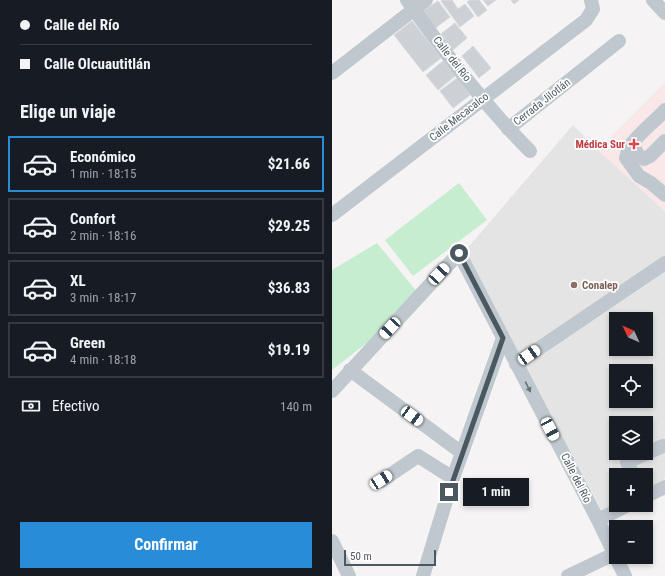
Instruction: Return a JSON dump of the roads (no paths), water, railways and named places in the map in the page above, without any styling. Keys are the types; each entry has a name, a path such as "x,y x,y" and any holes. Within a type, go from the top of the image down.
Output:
{"street":[{"path":"332,73 410,5 426,0"},
{"name":"Calle Mecacalco","path":"332,215 586,20 593,9 591,0"},
{"path":"653,0 665,13"},
{"name":"Calle del Río","path":"410,5 483,99 530,152"},
{"name":"Cerrada Jilotlán","path":"508,129 619,41"},
{"path":"665,110 627,151 626,158 639,176 652,183 665,195"},
{"path":"638,138 661,145"},
{"name":"Calle del Río","path":"350,370 459,253 609,543"},
{"path":"516,364 665,263"},
{"path":"423,576 462,453 503,338"},
{"path":"332,391 350,370 462,453"},
{"path":"630,468 627,462 663,446"},
{"path":"381,480 418,456 454,478"},
{"path":"653,493 665,487"},
{"path":"598,520 614,512"},
{"path":"332,541 349,576"},
{"path":"568,576 609,556"},
{"name":"Calle del Río","path":"619,564 625,576"}],"place":[{"name":"Médica Sur","path":"634,144"},
{"name":"Conalep","path":"574,285"}]}
